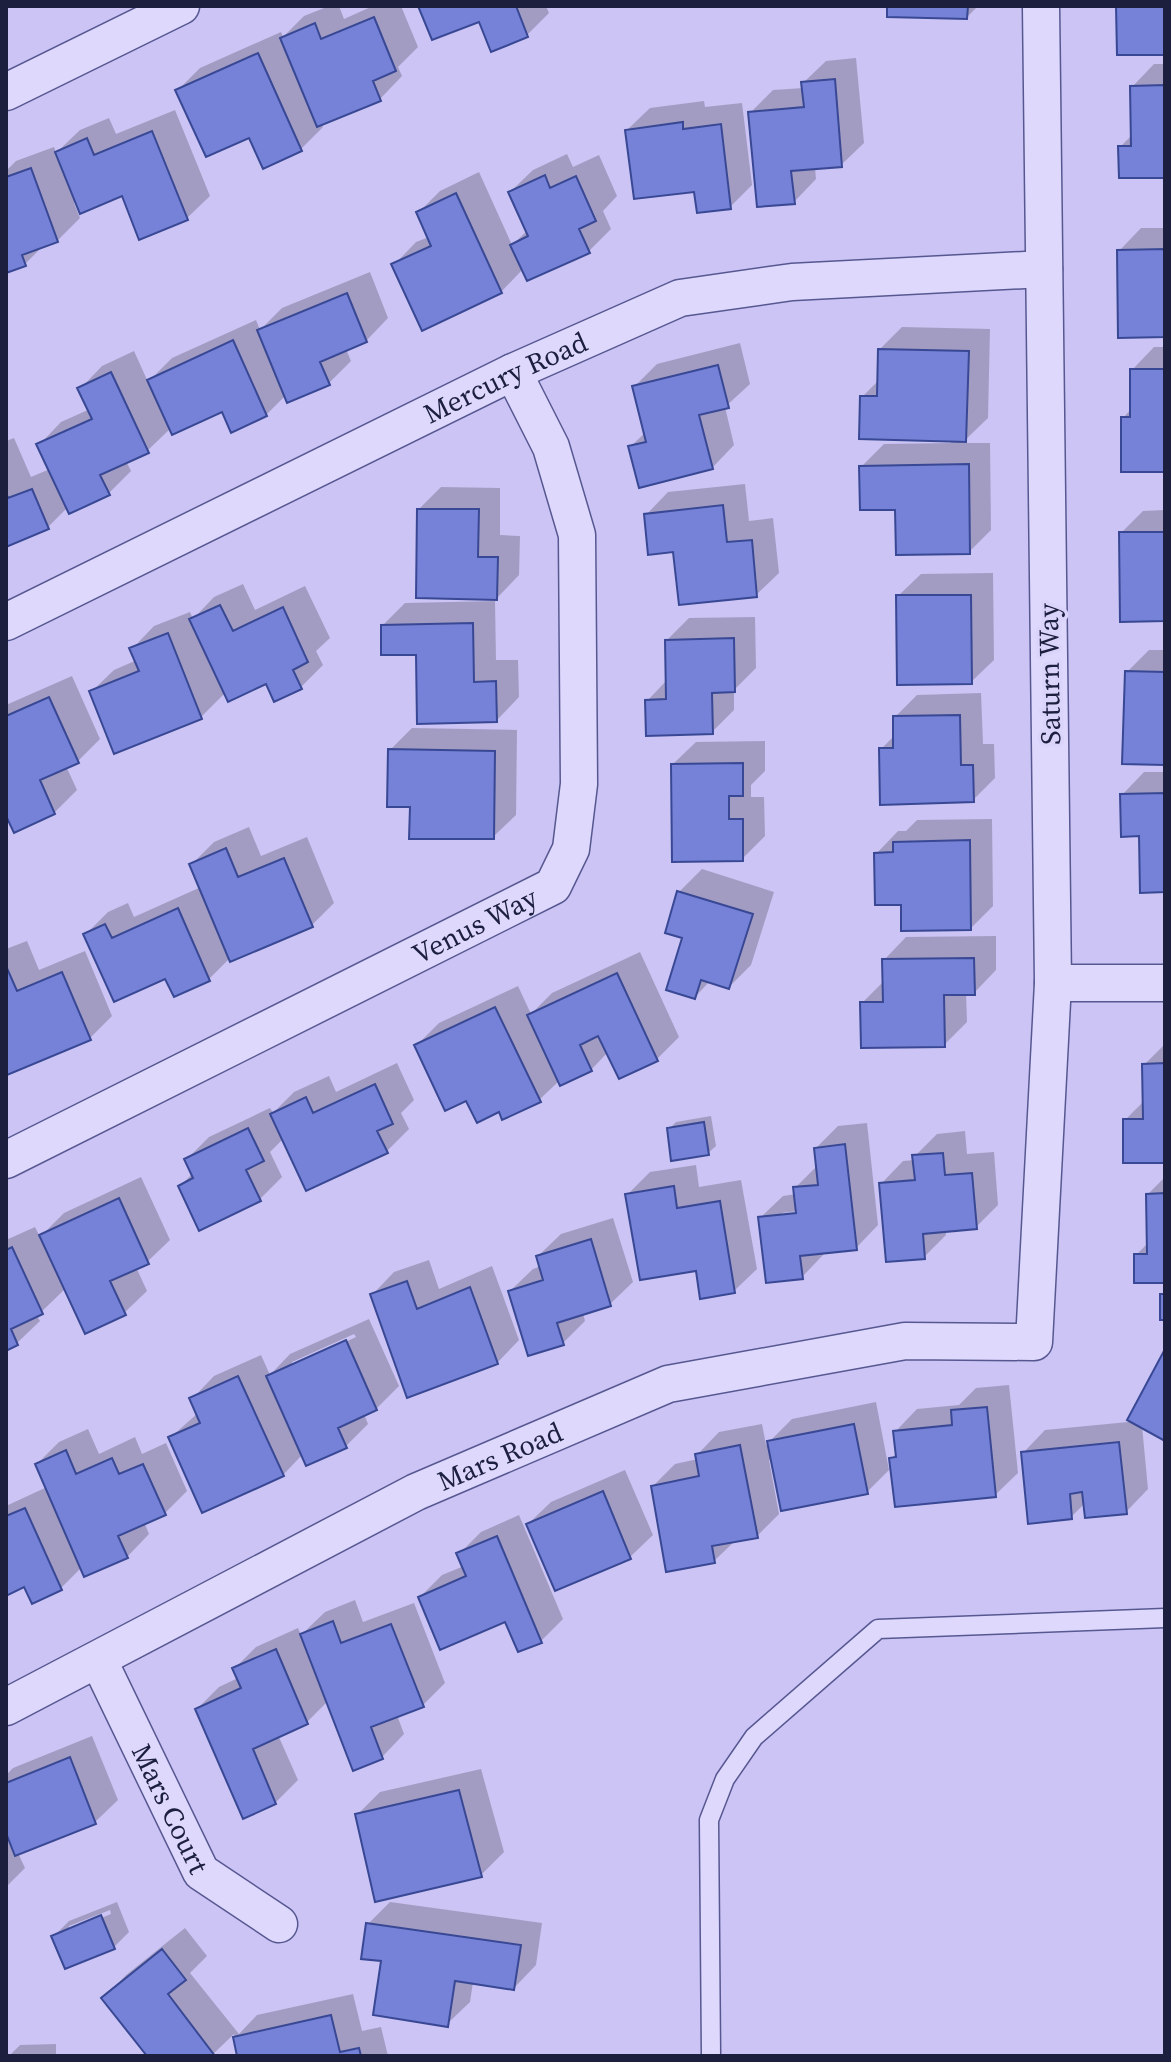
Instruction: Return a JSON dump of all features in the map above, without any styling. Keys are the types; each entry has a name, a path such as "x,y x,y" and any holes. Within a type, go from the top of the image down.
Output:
{"street":[{"path":"6,92 181,6"},
{"name":"Saturn Way","path":"1034,1342 1053,983 1041,6"},
{"name":"Mercury Road","path":"6,622 513,372 680,298 792,282 1044,269"},
{"name":"Venus Way","path":"6,1160 553,886 571,849 579,784 577,535 551,447 513,372"},
{"path":"1053,983 1165,983"},
{"name":"Mars Road","path":"6,1707 99,1661 416,1492 668,1384 905,1341 1034,1342"},
{"name":"Mars Court","path":"99,1661 201,1872 279,1924"}],"lane":[{"path":"711,2056 709,1820 725,1779 754,1737 878,1629 1165,1618"}],"building":[{"path":"418,6 516,6 528,37 491,52 479,22 432,40"},
{"path":"887,6 968,6 967,19 887,17"},
{"path":"1116,6 1165,6 1165,55 1117,55"},
{"path":"374,17 396,71 373,81 381,101 317,127 280,38 315,23 321,39"},
{"path":"258,53 302,151 263,169 249,138 206,157 175,90"},
{"path":"835,79 842,167 791,171 795,204 757,207 748,112 804,107 801,82"},
{"path":"1165,85 1165,178 1119,178 1118,146 1131,146 1130,86"},
{"path":"683,122 683,129 721,124 731,209 697,213 694,192 634,199 625,130"},
{"path":"152,131 188,220 139,240 122,196 80,214 55,152 87,138 94,155"},
{"path":"31,168 58,242 22,255 26,266 6,273 6,177"},
{"path":"545,175 550,188 576,176 596,221 579,229 590,253 527,281 510,245 528,236 508,192"},
{"path":"456,193 502,293 422,331 391,264 431,246 416,212"},
{"path":"1165,249 1165,337 1118,338 1117,250"},
{"path":"347,293 367,342 320,362 330,385 287,403 257,330"},
{"path":"233,340 267,416 231,433 222,412 172,435 147,380"},
{"path":"878,349 969,351 966,442 859,439 860,396 877,396"},
{"path":"718,365 729,408 699,415 713,469 639,488 628,446 646,442 632,386"},
{"path":"1130,369 1165,369 1165,472 1121,472 1121,417 1130,417"},
{"path":"111,372 149,453 100,475 110,495 69,514 36,444 92,419 77,388"},
{"path":"969,464 970,554 896,555 895,510 860,510 859,466"},
{"path":"32,489 49,529 6,547 6,493 8,498"},
{"path":"723,505 727,542 752,540 757,597 679,605 673,552 648,555 644,514"},
{"path":"417,509 479,509 478,557 498,557 497,600 416,598"},
{"path":"1119,532 1165,532 1165,621 1120,622"},
{"path":"896,595 971,595 972,684 897,685"},
{"path":"220,605 233,631 283,607 308,662 293,670 302,689 274,702 266,684 228,702 189,619"},
{"path":"473,623 474,682 496,681 497,722 417,724 416,655 381,655 381,625"},
{"path":"168,633 202,719 114,754 89,691 139,671 129,648"},
{"path":"734,638 735,692 712,693 713,734 646,736 645,700 666,699 665,640"},
{"path":"1125,671 1165,672 1164,765 1122,764"},
{"path":"49,697 79,763 40,780 55,814 14,833 6,816 6,716"},
{"path":"960,715 961,765 973,765 974,802 880,805 879,748 893,748 893,716"},
{"path":"388,749 495,751 494,839 409,839 410,807 387,807"},
{"path":"743,763 743,796 729,796 729,819 743,819 743,861 672,862 671,764"},
{"path":"1165,793 1165,892 1140,893 1139,836 1121,837 1120,794"},
{"path":"970,840 971,930 901,931 901,905 875,905 874,853 893,852 893,842"},
{"path":"226,848 238,877 284,858 313,927 230,962 189,864"},
{"path":"677,891 753,914 729,989 701,980 695,999 666,990 682,938 665,933"},
{"path":"178,908 210,981 174,997 165,979 114,1002 83,934 105,924 112,938"},
{"path":"974,958 975,995 944,995 945,1047 861,1048 860,1002 883,1002 882,959"},
{"path":"6,966 17,991 62,972 91,1040 7,1075"},
{"path":"617,973 658,1061 619,1079 598,1036 580,1045 592,1071 560,1086 527,1015"},
{"path":"495,1007 541,1102 502,1120 499,1112 477,1123 466,1101 445,1111 414,1045"},
{"path":"1165,1063 1165,1163 1123,1163 1123,1119 1143,1119 1142,1064"},
{"path":"375,1084 393,1124 377,1131 388,1153 306,1191 270,1114 306,1097 313,1113"},
{"path":"704,1122 709,1155 671,1161 667,1128"},
{"path":"248,1128 264,1161 246,1170 261,1201 199,1231 178,1186 193,1178 184,1159"},
{"path":"845,1144 857,1250 800,1256 803,1279 766,1283 758,1217 796,1213 793,1187 818,1185 814,1148"},
{"path":"943,1153 945,1175 972,1173 977,1229 923,1234 925,1259 886,1262 879,1183 915,1180 912,1155"},
{"path":"674,1186 677,1208 720,1201 735,1293 700,1299 696,1271 640,1280 625,1194"},
{"path":"1165,1193 1165,1283 1134,1283 1134,1254 1147,1254 1146,1194"},
{"path":"119,1198 149,1264 110,1281 126,1315 85,1334 39,1235"},
{"path":"591,1239 611,1306 557,1323 564,1345 528,1356 508,1291 543,1280 536,1256"},
{"path":"12,1247 43,1314 11,1329 18,1345 6,1351 6,1250"},
{"path":"407,1281 417,1309 470,1287 498,1364 407,1398 370,1294"},
{"path":"1160,1294 1165,1294 1165,1320 1160,1320"},
{"path":"346,1340 377,1410 338,1428 347,1448 306,1466 266,1376"},
{"path":"1165,1349 1165,1441 1127,1420"},
{"path":"238,1376 284,1476 202,1513 168,1437 200,1423 189,1398"},
{"path":"987,1407 996,1497 895,1507 889,1458 896,1457 893,1431 952,1425 951,1410"},
{"path":"854,1424 868,1494 781,1511 767,1441"},
{"path":"1119,1442 1127,1514 1085,1518 1082,1492 1070,1494 1072,1519 1028,1524 1021,1452"},
{"path":"740,1445 758,1538 712,1546 715,1563 666,1572 651,1486 699,1476 695,1454"},
{"path":"66,1450 76,1474 112,1458 119,1474 143,1464 166,1515 118,1536 128,1558 84,1577 35,1464"},
{"path":"603,1491 631,1559 555,1591 526,1524"},
{"path":"25,1508 62,1590 32,1604 24,1587 6,1596 6,1516"},
{"path":"497,1536 542,1643 518,1652 505,1622 440,1650 418,1597 466,1576 456,1553"},
{"path":"333,1621 341,1643 391,1624 424,1707 371,1727 383,1759 353,1771 300,1634"},
{"path":"276,1649 308,1724 253,1749 276,1804 243,1819 195,1709 241,1688 232,1668"},
{"path":"70,1757 96,1824 15,1856 6,1833 6,1783"},
{"path":"459,1790 482,1877 375,1902 355,1814"},
{"path":"101,1915 115,1949 65,1969 51,1936"},
{"path":"366,1923 521,1945 514,1990 455,1981 448,2027 373,2015 381,1961 361,1959"},
{"path":"162,1949 186,1980 168,1994 215,2056 147,2056 101,1998"},
{"path":"331,2015 340,2052 359,2048 361,2056 237,2056 233,2037"}]}
